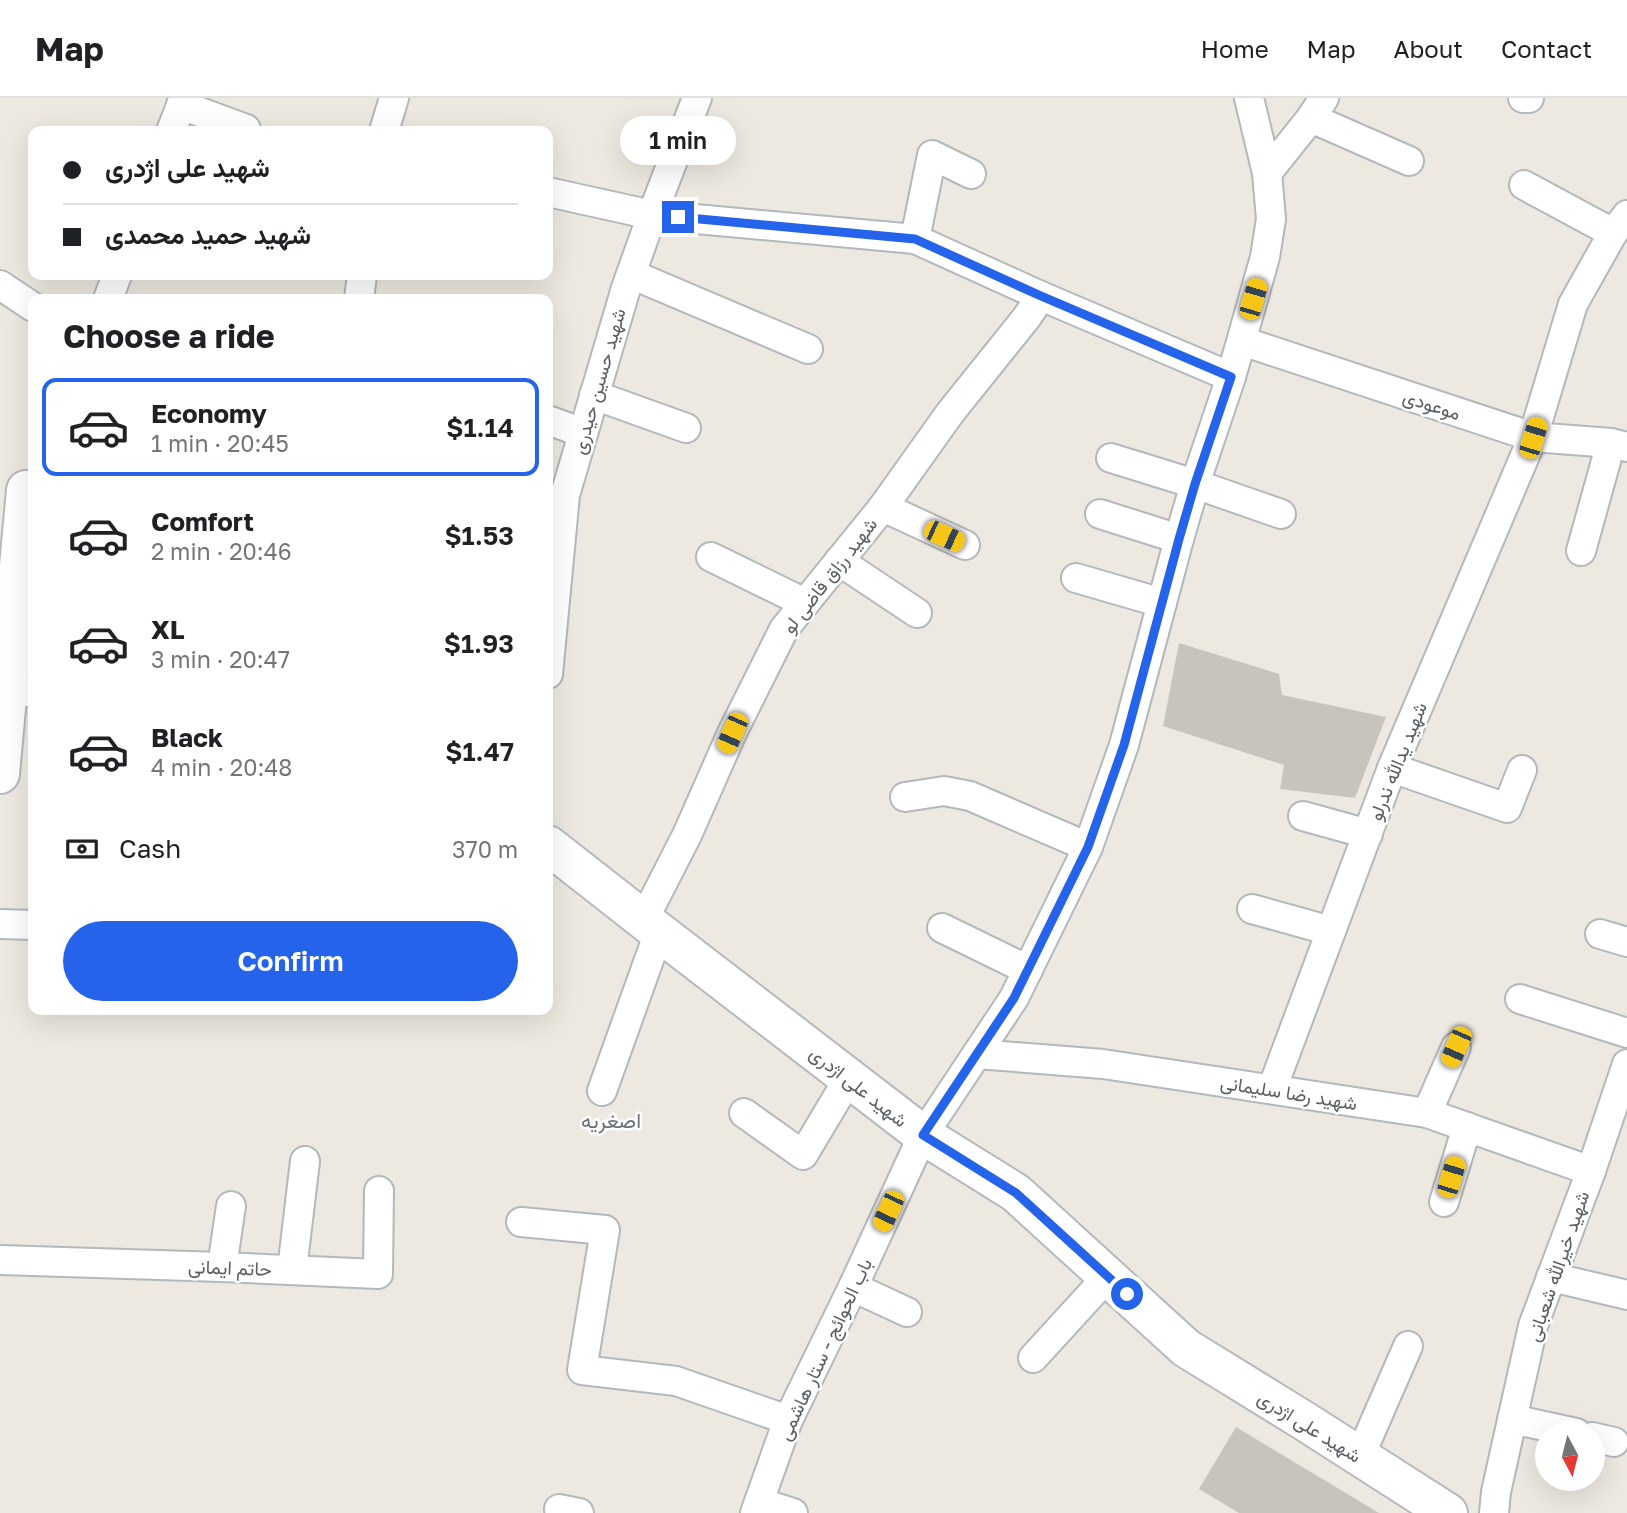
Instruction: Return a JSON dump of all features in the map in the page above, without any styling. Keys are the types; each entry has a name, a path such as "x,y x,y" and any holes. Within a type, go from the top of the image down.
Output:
{"street":[{"path":"386,126 394,98"},
{"name":"شهید حسین حیدری","path":"553,621 565,495 631,274 697,98"},
{"name":"باب الحوائج - ستار هاشمی","path":"757,1507 788,1420 923,1135 1014,998 1088,847 1124,745 1179,539 1231,377 1265,257 1271,219 1267,173 1249,98"},
{"path":"1267,173 1318,108 1409,161"},
{"path":"179,112 234,126"},
{"path":"915,239 932,155 971,174"},
{"path":"1524,185 1620,224"},
{"path":"553,193 652,215 915,239 1231,377"},
{"name":"شهید یدالله ندرلو","path":"1272,1089 1392,768 1533,438 1573,304 1620,224"},
{"path":"631,274 808,349"},
{"path":"0,285 28,304"},
{"name":"شهید رزاق قاضی لو","path":"602,1091 651,926 732,733 784,629 883,507 950,413 1041,296"},
{"name":"موعودی","path":"1241,341 1533,438 1619,445"},
{"path":"594,396 686,428"},
{"path":"553,422 583,433"},
{"path":"1581,551 1619,445"},
{"path":"1111,458 1281,514"},
{"path":"883,507 965,545"},
{"path":"1100,514 1179,539"},
{"path":"0,774 13,676 28,518"},
{"path":"711,557 805,603"},
{"path":"839,561 917,613"},
{"path":"1076,578 1162,603"},
{"path":"1392,768 1507,808 1522,770"},
{"path":"905,797 944,791 970,796 1088,847"},
{"path":"1303,816 1368,834"},
{"name":"شهید علی اژدری","path":"553,849 923,1135 1016,1193 1186,1348 1448,1513"},
{"path":"1252,909 1331,931"},
{"path":"0,924 28,925"},
{"path":"942,928 1028,970"},
{"path":"1600,934 1627,942"},
{"path":"1520,999 1627,1033"},
{"path":"1427,1112 1456,1047"},
{"name":"شهید رضا سلیمانی","path":"977,1054 1103,1064 1427,1112 1591,1171"},
{"name":"شهید خیرالله شعبانی","path":"1494,1513 1496,1492 1533,1326 1591,1171 1627,1064"},
{"path":"744,1113 803,1155 849,1078"},
{"path":"1444,1202 1467,1127"},
{"path":"292,1270 305,1161"},
{"name":"حاتم ایمانی","path":"0,1260 378,1274 379,1191"},
{"path":"222,1267 231,1206"},
{"path":"521,1222 605,1230 582,1370 676,1381 788,1420"},
{"path":"1033,1358 1108,1276"},
{"path":"1551,1277 1627,1296"},
{"path":"853,1287 907,1312"},
{"path":"1360,1456 1408,1346"},
{"path":"1512,1419 1535,1424"},
{"path":"757,1507 793,1513"}],"building":[{"path":"1179,643 1279,674 1282,695 1386,717 1355,798 1280,789 1284,765 1163,726"},
{"path":"1236,1427 1379,1513 1239,1513 1199,1489"}],"district":[{"name":"اصغریه","path":"611,1120"}],"route":[{"path":"678,217 915,239 1231,377 1179,539 1124,745 1088,847 1014,998 923,1135 1016,1193 1127,1294"}]}
